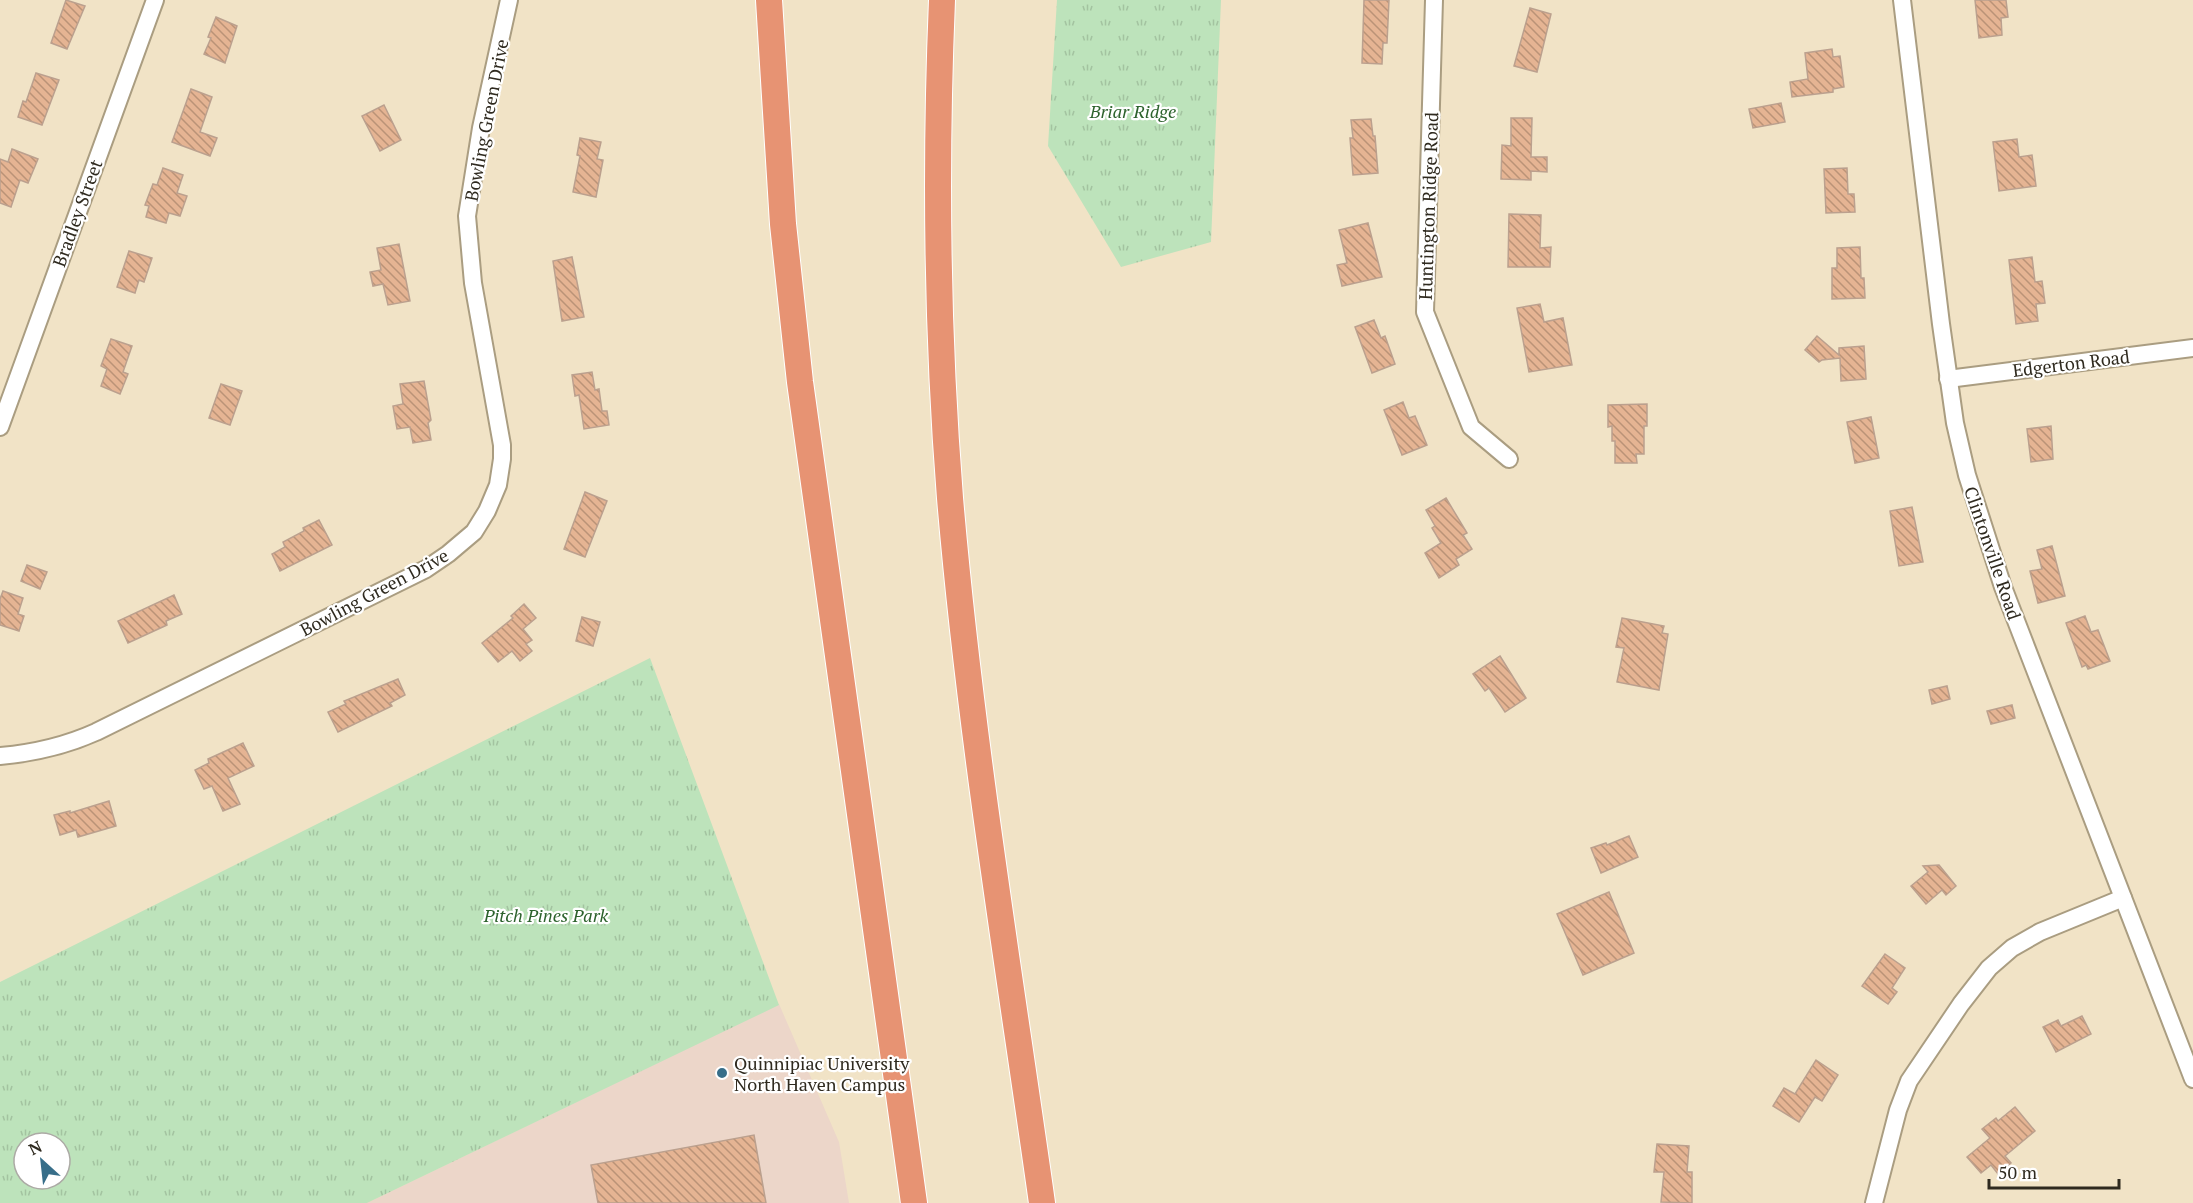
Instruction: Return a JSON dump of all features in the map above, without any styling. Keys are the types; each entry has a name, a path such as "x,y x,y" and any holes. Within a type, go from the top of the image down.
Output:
{"highway":[{"path":"769,0 783,213 800,382 914,1203"},
{"path":"942,0 939,275 942,381 950,496 978,749 1042,1203"}],"street":[{"name":"Bradley Street","path":"0,427 155,0"},
{"name":"Bowling Green Drive","path":"0,756 72,743 163,700 426,569 464,542 483,519 498,485 502,446 473,283 468,216 472,173 509,0"},
{"name":"Huntington Ridge Road","path":"1434,0 1425,312 1471,427 1509,459"},
{"name":"Clintonville Road","path":"1902,0 1948,379 1966,475 1984,532 2193,1079"},
{"name":"Edgerton Road","path":"1948,379 2193,348"},
{"path":"1874,1203 1898,1110 1910,1081 1961,1004 1989,968 2012,948 2040,932 2123,898"}],"shaded area":[{"name":"Quinnipiac University North Haven Campus","path":"779,1004 839,1142 849,1203 367,1203"}],"green space":[{"name":"Briar Ridge","path":"1057,0 1221,0 1211,242 1121,267 1048,146"},
{"name":"Pitch Pines Park","path":"650,658 779,1005 367,1203 0,1203 0,982"}],"building":[{"path":"66,0 85,6 67,49 51,43"},
{"path":"1364,0 1389,0 1387,43 1383,43 1382,64 1362,63"},
{"path":"1975,0 2006,0 2008,17 2001,18 2002,35 1979,38"},
{"path":"1530,8 1551,14 1537,72 1514,66"},
{"path":"216,17 237,26 225,63 204,54"},
{"path":"1832,49 1833,57 1840,56 1844,87 1833,89 1833,92 1792,97 1790,82 1808,79 1805,53"},
{"path":"36,73 59,80 42,125 18,117"},
{"path":"191,89 212,97 200,132 217,138 210,156 172,142"},
{"path":"1781,103 1785,122 1753,128 1749,109"},
{"path":"384,105 401,140 380,151 362,116"},
{"path":"1511,118 1532,118 1531,157 1547,157 1547,172 1531,171 1531,180 1501,179 1502,145 1511,146"},
{"path":"1371,119 1378,173 1353,175 1351,120"},
{"path":"580,138 601,142 597,159 603,160 596,197 573,192 580,156 577,155"},
{"path":"2017,139 2019,157 2032,155 2036,186 1999,191 1993,142"},
{"path":"12,149 38,159 28,183 20,180 11,207 0,203 0,159 8,162"},
{"path":"163,168 183,175 177,193 187,196 180,216 169,213 166,223 146,217 149,206 145,205 153,184 157,185"},
{"path":"1847,168 1848,194 1854,194 1855,212 1826,213 1824,169"},
{"path":"1509,214 1541,215 1540,248 1551,247 1550,267 1508,267"},
{"path":"1368,223 1382,277 1342,286 1337,265 1347,263 1339,230"},
{"path":"399,244 410,301 388,305 383,284 373,286 370,272 381,270 377,248"},
{"path":"1860,247 1861,278 1864,278 1865,298 1832,299 1832,268 1837,268 1837,248"},
{"path":"129,251 152,258 144,282 139,280 135,293 117,287"},
{"path":"572,257 584,317 562,321 553,261"},
{"path":"2032,257 2035,282 2042,281 2045,303 2036,304 2038,321 2016,324 2009,260"},
{"path":"1540,304 1544,322 1563,318 1572,365 1529,372 1517,308"},
{"path":"1374,320 1381,338 1385,336 1395,364 1372,373 1355,327"},
{"path":"1817,336 1839,355 1839,348 1864,346 1866,379 1841,381 1840,358 1819,362 1805,350"},
{"path":"111,339 132,346 123,372 128,374 120,394 101,386 107,369 101,366"},
{"path":"592,372 595,390 599,389 602,411 607,411 609,425 584,429 579,395 575,396 572,375"},
{"path":"424,381 431,420 428,423 431,440 413,443 410,427 397,429 393,406 403,404 400,384"},
{"path":"221,384 242,391 230,425 209,418"},
{"path":"1403,402 1409,418 1415,416 1427,445 1402,455 1384,410"},
{"path":"1647,404 1644,454 1636,454 1637,463 1615,463 1615,441 1612,441 1612,426 1608,427 1608,405"},
{"path":"1871,417 1879,458 1855,463 1847,422"},
{"path":"2051,426 2053,459 2031,462 2027,429"},
{"path":"585,492 607,501 585,557 564,549"},
{"path":"1446,498 1467,533 1463,535 1472,549 1456,559 1459,565 1439,578 1425,553 1441,543 1432,528 1435,526 1426,510"},
{"path":"1912,507 1923,562 1899,566 1890,511"},
{"path":"319,520 332,545 280,571 272,554 285,547 283,542"},
{"path":"2052,546 2065,596 2038,603 2030,571 2042,569 2037,550"},
{"path":"27,565 47,572 40,589 21,581"},
{"path":"3,591 23,598 18,614 24,616 19,631 0,625 0,599"},
{"path":"174,595 182,614 166,621 167,625 128,643 118,621"},
{"path":"524,604 536,618 523,629 532,640 526,644 532,651 520,661 512,651 498,662 482,643 513,618 511,616"},
{"path":"2085,616 2091,632 2098,630 2110,661 2088,669 2086,665 2082,667 2066,623"},
{"path":"582,617 600,622 593,646 576,641"},
{"path":"1622,618 1664,626 1662,633 1668,634 1659,690 1617,682 1624,648 1616,647"},
{"path":"1500,656 1526,698 1505,712 1489,688 1485,691 1473,674"},
{"path":"398,679 405,695 390,703 392,706 338,732 328,712 346,704 344,701"},
{"path":"1947,686 1950,699 1932,704 1929,690"},
{"path":"2012,705 2015,718 1991,724 1987,711"},
{"path":"243,743 254,766 228,778 240,804 223,811 212,786 204,789 195,770 209,763 208,759"},
{"path":"109,801 116,826 78,837 76,830 60,835 54,815 70,811 70,813"},
{"path":"1629,836 1638,857 1601,873 1591,848 1606,843 1607,845"},
{"path":"1939,865 1956,886 1946,895 1942,890 1926,904 1911,886 1928,872 1923,866"},
{"path":"1609,892 1634,953 1583,975 1557,914"},
{"path":"1885,954 1905,968 1892,988 1897,992 1888,1004 1862,986"},
{"path":"2082,1016 2091,1034 2056,1052 2043,1027 2058,1020 2061,1026"},
{"path":"1816,1060 1838,1075 1822,1101 1815,1097 1799,1122 1773,1106 1784,1088 1795,1094"},
{"path":"2015,1107 2035,1131 2005,1156 2011,1163 1998,1174 1991,1165 1981,1173 1967,1157 1990,1138 1982,1129 1996,1118 1998,1121"},
{"path":"754,1135 766,1203 598,1203 591,1165"},
{"path":"1657,1144 1689,1146 1687,1172 1692,1172 1692,1203 1661,1202 1664,1172 1654,1172"}],"place":[{"name":"Quinnipiac University North Haven Campus","path":"722,1073"}]}
